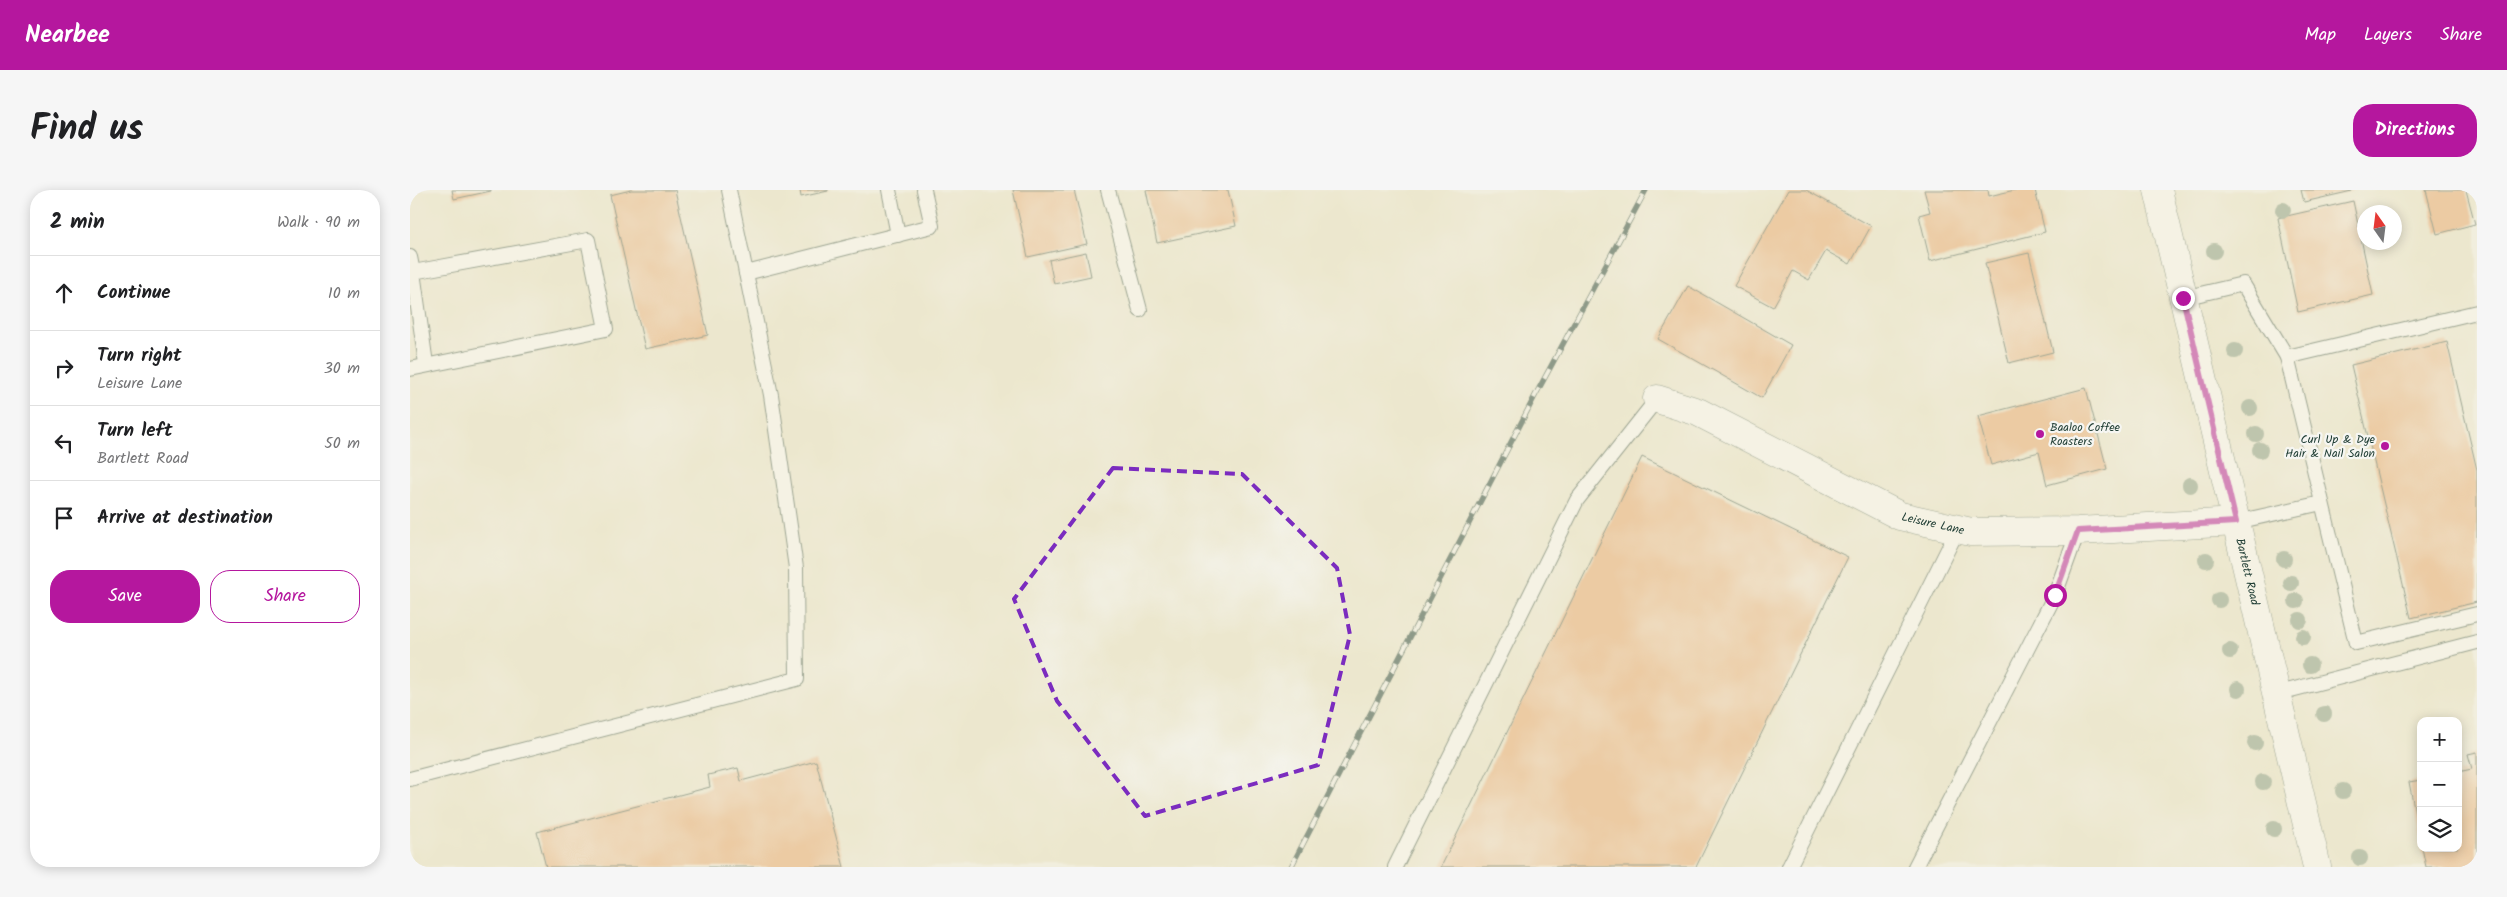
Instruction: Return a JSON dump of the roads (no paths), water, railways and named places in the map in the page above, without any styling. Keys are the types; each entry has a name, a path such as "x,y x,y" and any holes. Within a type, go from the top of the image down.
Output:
{"street":[{"name":"Bartlett Road","path":"2158,190 2317,867"},
{"name":"Leisure Lane","path":"1658,398 1698,412 1900,516 1971,532 2078,531 2236,522"}],"lane":[{"path":"410,779 797,679 796,568 772,395 729,190"},
{"path":"889,190 898,235"},
{"path":"746,273 932,226 924,190"},
{"path":"1108,190 1140,310"},
{"path":"410,369 426,364 606,329 588,240 413,272"},
{"path":"410,257 426,364"},
{"path":"2183,298 2243,284 2287,358 2356,642 2477,614"},
{"path":"2287,358 2477,312"},
{"path":"1395,867 1577,500 1658,398"},
{"path":"2236,522 2322,503"},
{"path":"1789,867 1958,529"},
{"path":"1915,867 2055,595 2078,531"},
{"path":"2275,694 2477,642"}],"railway":[{"path":"1291,867 1536,394 1646,190"}],"place":[{"name":"Baaloo Coffee Roasters","path":"2040,434"},
{"name":"Curl Up & Dye Hair & Nail Salon","path":"2385,446"}]}
